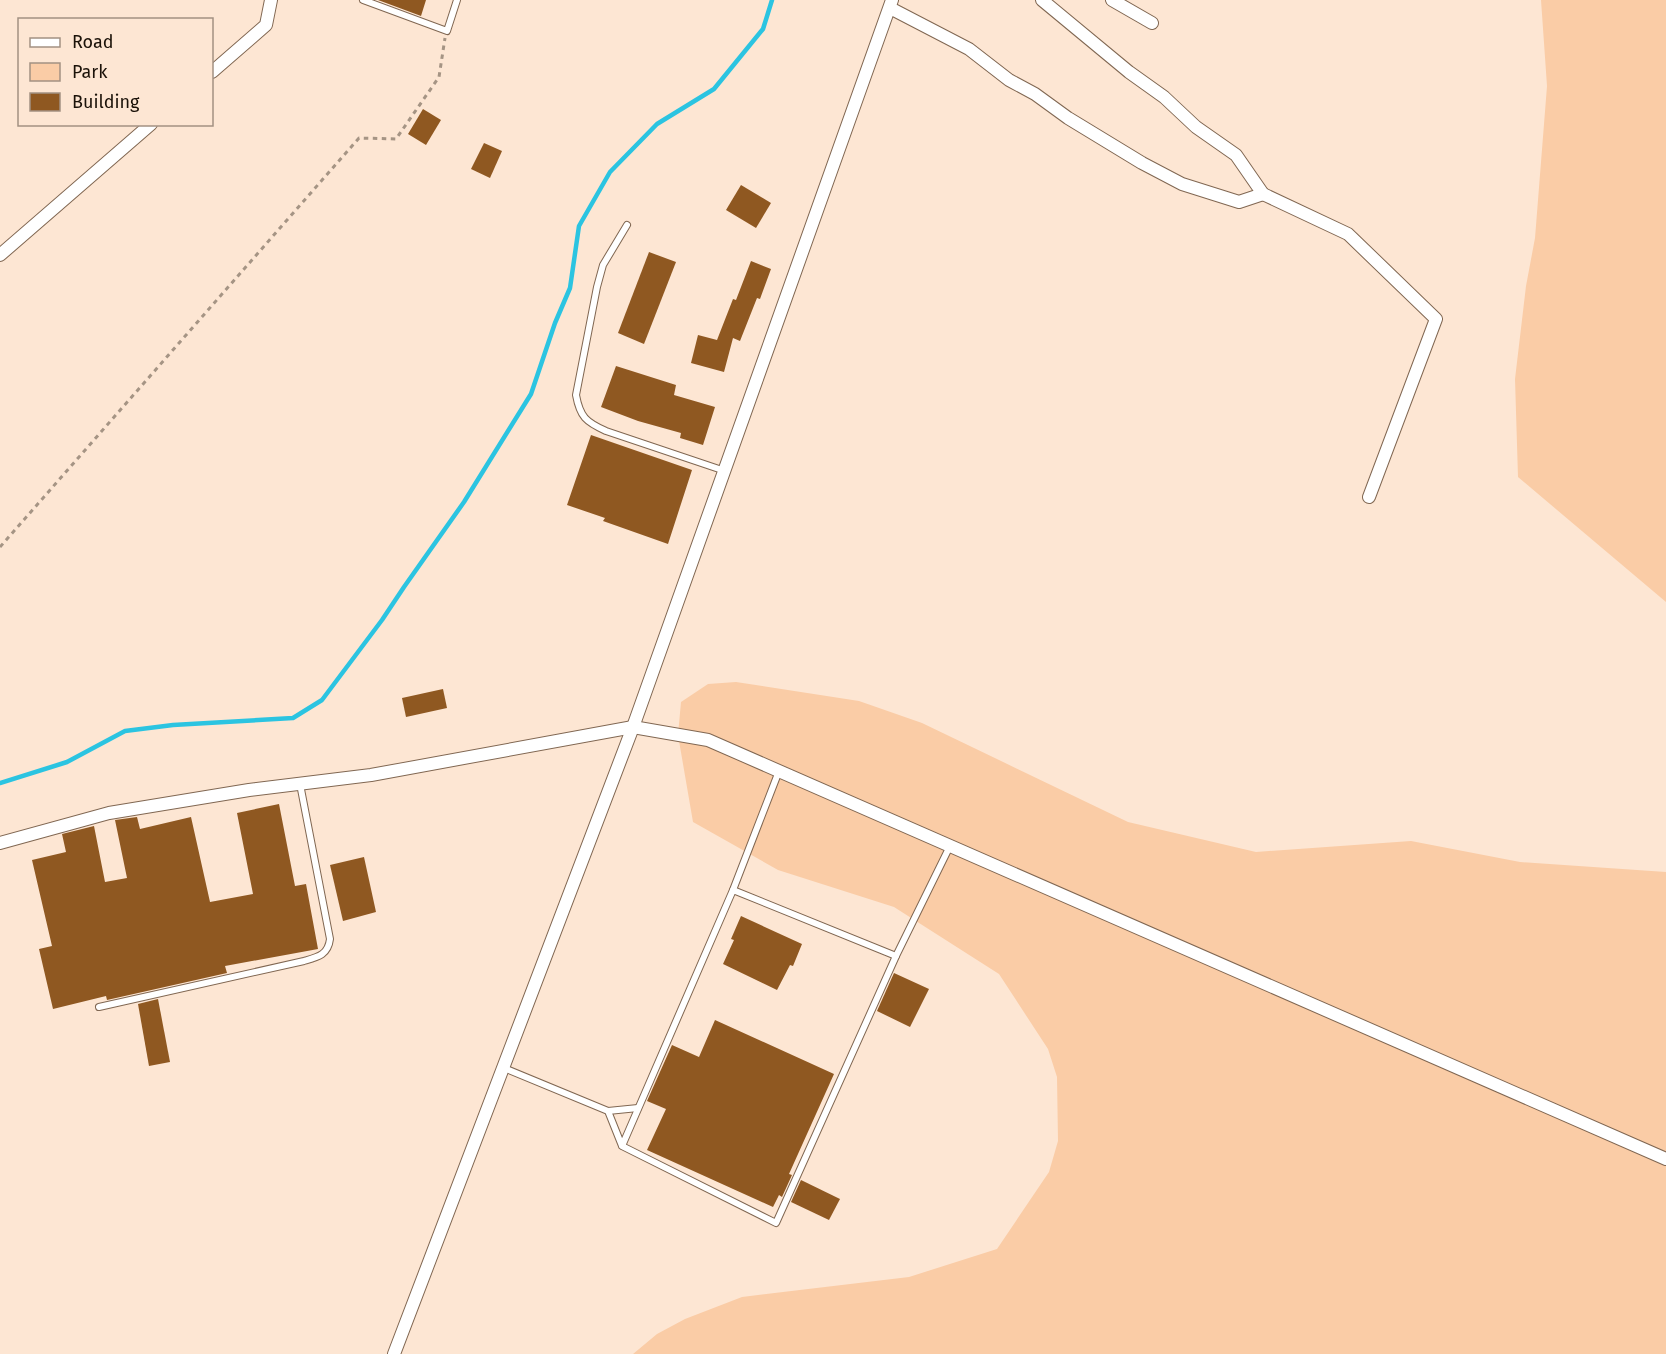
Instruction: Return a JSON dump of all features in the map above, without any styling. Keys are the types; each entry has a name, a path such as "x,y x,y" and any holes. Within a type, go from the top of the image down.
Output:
{"street":[{"path":"213,71 266,25 271,0"},
{"path":"1042,0 1197,127 1236,155 1263,194 1348,234 1436,319 1369,497"},
{"path":"1112,0 1152,23"},
{"path":"394,1354 633,727 891,4 969,49 1009,80 1035,94 1068,118 1142,163 1182,184 1239,202 1263,194"},
{"path":"0,255 149,126"},
{"path":"0,843 110,813 249,790 371,775 633,727 708,740 1666,1159"}],"lane":[{"path":"363,0 447,31 457,0"},
{"path":"627,225 603,266 597,287 576,396 579,412 590,423 606,431 725,471"},
{"path":"622,1146 733,890 779,771"},
{"path":"99,1007 319,957 326,952 330,939 300,784"},
{"path":"608,1111 622,1146 776,1223 896,956 950,846"},
{"path":"733,890 896,956"},
{"path":"504,1068 608,1111 638,1108"}],"path":[{"path":"0,547 359,138 396,139 439,76 447,31"}],"green space":[{"path":"1541,0 1666,0 1666,602 1518,477 1515,379 1526,286 1535,238 1547,86"},
{"path":"736,682 859,701 922,723 1128,822 1256,852 1411,841 1520,862 1666,872 1666,1354 633,1354 657,1334 685,1319 742,1297 909,1277 997,1249 1049,1172 1058,1141 1057,1077 1048,1049 999,974 894,907 778,870 693,822 678,735 681,702 708,684"}],"building":[{"path":"378,0 426,0 421,16"},
{"path":"423,109 441,120 426,145 408,134"},
{"path":"484,143 502,151 490,178 471,169"},
{"path":"741,185 771,203 756,228 726,210"},
{"path":"649,252 676,262 644,344 618,333"},
{"path":"751,261 771,269 740,341 733,338 724,372 691,363 698,335 717,340"},
{"path":"616,366 676,385 674,395 715,407 703,445 680,438 681,433 638,421 601,407"},
{"path":"591,435 692,470 668,544 603,521 605,518 567,505"},
{"path":"443,689 447,708 406,717 402,698"},
{"path":"279,804 295,886 306,884 318,949 225,966 227,973 107,1000 106,996 53,1009 39,949 52,946 32,860 66,852 62,834 94,826 105,882 127,878 115,820 137,817 140,829 191,817 210,902 253,894 237,813"},
{"path":"364,857 376,912 343,921 330,865"},
{"path":"741,916 802,944 793,966 790,965 777,990 723,964 734,940 731,939"},
{"path":"894,973 929,989 910,1027 877,1011"},
{"path":"158,999 170,1062 149,1066 138,1004"},
{"path":"715,1020 834,1074 789,1174 792,1175 782,1197 779,1195 773,1207 647,1150 666,1109 647,1101 672,1045 699,1057"},
{"path":"801,1180 840,1199 829,1220 791,1202"}],"waterway":[{"path":"0,783 67,762 125,731 173,725 293,718 322,700 382,620 464,502 531,394 555,323 570,288 579,226 610,172 657,124 714,89 763,29 772,0"}]}
